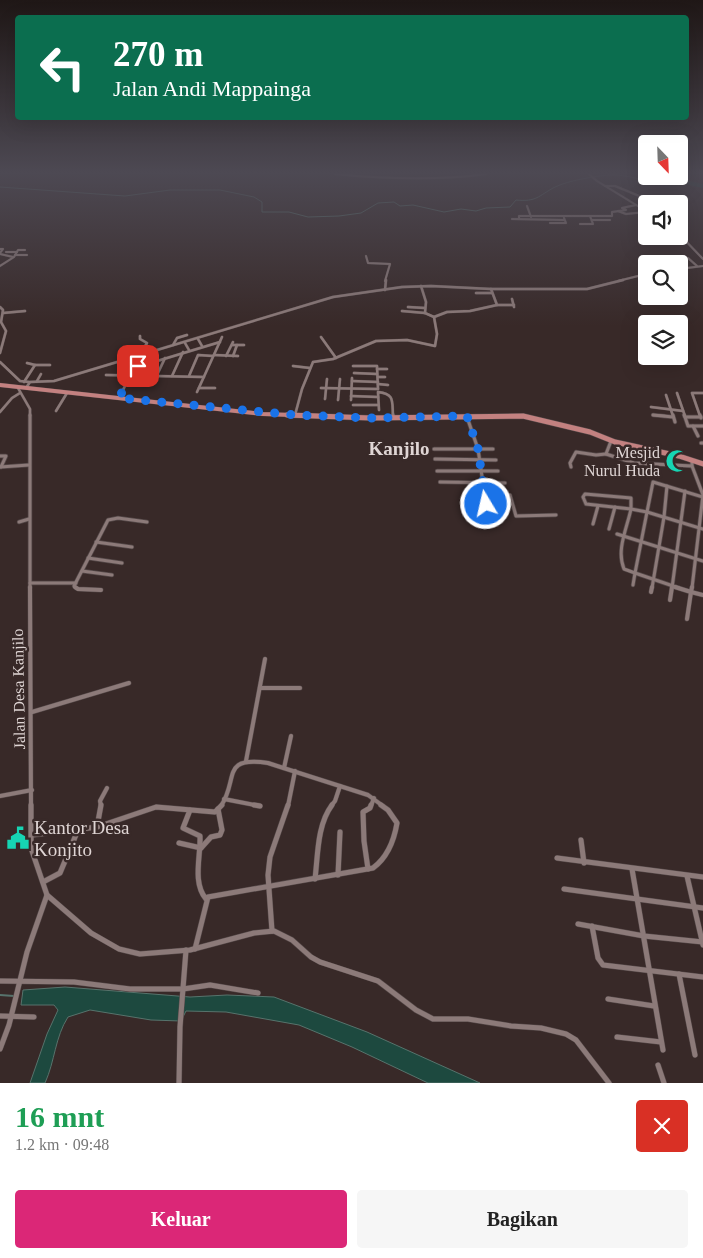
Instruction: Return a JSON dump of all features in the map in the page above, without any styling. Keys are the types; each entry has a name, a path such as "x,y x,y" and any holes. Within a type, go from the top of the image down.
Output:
{"main road":[{"path":"0,385 295,415 393,418 522,416 588,431 611,441 703,464"}],"street":[{"path":"688,243 703,260"},
{"path":"694,249 702,252"},
{"path":"1,266 15,255 26,250"},
{"path":"0,252 27,255 24,258"},
{"path":"0,259 6,254 15,255"},
{"path":"366,256 368,263 390,264 385,282 385,290"},
{"path":"688,258 697,267"},
{"path":"1,266 7,266"},
{"path":"688,268 703,266"},
{"path":"0,362 24,382 54,381 330,298 421,286 491,289 591,288 638,276"},
{"path":"421,286 426,301 425,313"},
{"path":"491,289 496,305"},
{"path":"476,293 492,293"},
{"path":"402,311 425,313 434,316 446,312 474,311 496,305 514,306 512,299"},
{"path":"408,307 425,308"},
{"path":"0,308 3,310 1,322 6,331 0,353"},
{"path":"3,313 25,311"},
{"path":"295,415 313,362 336,358 378,341 404,340 435,346 437,334 434,316"},
{"path":"173,345 177,338 187,335"},
{"path":"140,336 140,339 147,343 140,355"},
{"path":"197,392 222,337"},
{"path":"321,337 336,358"},
{"path":"198,339 202,346"},
{"path":"119,398 134,368 220,342"},
{"path":"185,343 189,350"},
{"path":"226,356 232,343 244,345"},
{"path":"233,356 237,345"},
{"path":"172,376 183,352"},
{"path":"189,376 199,355 238,356"},
{"path":"157,376 165,358"},
{"path":"27,363 50,366"},
{"path":"24,382 35,365"},
{"path":"293,366 310,368"},
{"path":"353,366 377,366 377,369 387,369"},
{"path":"377,369 379,410"},
{"path":"37,382 41,374"},
{"path":"354,374 385,377"},
{"path":"106,375 204,377"},
{"path":"325,399 327,379"},
{"path":"338,400 340,379"},
{"path":"378,397 351,398 352,379 388,385"},
{"path":"26,388 30,382"},
{"name":"Jalan Desa Kanjilo","path":"18,388 30,409 32,857 47,895"},
{"path":"199,388 215,388"},
{"path":"320,388 382,391 391,395 393,418"},
{"path":"0,412 12,398 20,393"},
{"path":"56,411 67,393"},
{"path":"677,393 688,426 703,426"},
{"path":"685,417 702,418 692,393 703,393"},
{"path":"666,395 675,422"},
{"path":"353,405 378,406"},
{"path":"651,407 683,411"},
{"path":"653,415 673,417"},
{"path":"467,416 478,449 486,504"},
{"path":"693,426 698,436"},
{"path":"606,454 611,441"},
{"path":"434,449 493,450"},
{"path":"571,467 570,463 576,452 596,455 606,454 634,464 652,463 692,466"},
{"path":"0,456 6,456 0,467"},
{"path":"435,459 496,460"},
{"path":"687,619 701,528 703,497 702,488 692,466 692,460"},
{"path":"0,467 29,465"},
{"path":"437,471 498,471"},
{"path":"440,482 505,483"},
{"path":"633,585 653,482 703,497"},
{"path":"651,592 664,517 667,486"},
{"path":"670,600 685,491"},
{"path":"485,494 510,495 516,516 556,515"},
{"path":"701,528 647,512 631,509 585,504 584,494 631,498 631,509 624,537 622,565 624,569 703,595"},
{"path":"593,524 598,506"},
{"path":"610,529 615,507"},
{"path":"100,590 76,589 76,583 108,520 118,518 147,522"},
{"path":"19,522 29,519"},
{"path":"617,534 703,561"},
{"path":"96,542 132,547"},
{"path":"88,558 122,563"},
{"path":"82,571 112,575"},
{"path":"30,583 76,583"},
{"path":"246,761 265,659"},
{"path":"32,712 129,683"},
{"path":"260,688 300,688"},
{"path":"284,768 291,736"},
{"path":"32,834 97,827 156,807 211,812 218,809 224,799 234,767 246,761 263,761 374,798 392,814 397,827 394,839 378,866 269,887 211,895 206,899 195,949"},
{"path":"272,930 269,887 270,857 287,810 295,771"},
{"path":"315,878 322,824 325,814 334,801 340,786"},
{"path":"97,827 102,808 100,801 107,788"},
{"path":"0,796 32,790"},
{"path":"368,869 364,841 363,812 370,808 374,798"},
{"path":"224,799 260,806"},
{"path":"201,848 211,838 220,835 222,830 218,809"},
{"path":"190,810 183,828 199,835 201,848 198,887 201,895 206,899"},
{"path":"43,882 60,873 78,830"},
{"path":"338,875 340,832"},
{"path":"582,840 584,862"},
{"path":"179,843 201,848"},
{"path":"556,858 703,878"},
{"path":"632,869 663,1050"},
{"path":"578,924 644,936 703,943 687,876"},
{"path":"564,888 703,908"},
{"path":"0,1049 12,1014 26,952 47,895 91,933 119,949 140,954 195,949 272,930 292,940 311,957 320,962 378,981 416,1010 432,1019 468,1019 511,1026 541,1028 571,1036 582,1046 609,1083"},
{"path":"592,926 598,958 602,966 703,977"},
{"path":"179,1083 180,1027 186,950"},
{"path":"679,974 695,1055"},
{"path":"0,981 18,984 74,982 124,989 183,991 210,985 258,993"},
{"path":"608,999 654,1006"},
{"path":"0,1016 12,1014 34,1017"},
{"path":"617,1037 661,1042"},
{"path":"658,1065 664,1083"}],"shaded area":[{"path":"65,987 190,997 227,995 274,997 367,1032 480,1083 428,1083 352,1047 299,1025 226,1012 186,1011 181,1021 151,1020 90,1010 68,1017 60,1033 45,1083 30,1083 47,1034 58,1010 54,1005 21,1005 23,990"}],"waterway":[{"path":"0,995 14,996"}],"place":[{"name":"Mesjid Nurul Huda","path":"677,461"},
{"name":"Kantor Desa Konjito","path":"18,838"}],"district":[{"name":"Kanjilo","path":"399,448"}],"route":[{"path":"138,366 134,368 119,398 263,414 371,418 467,416 478,449 486,504"}]}
